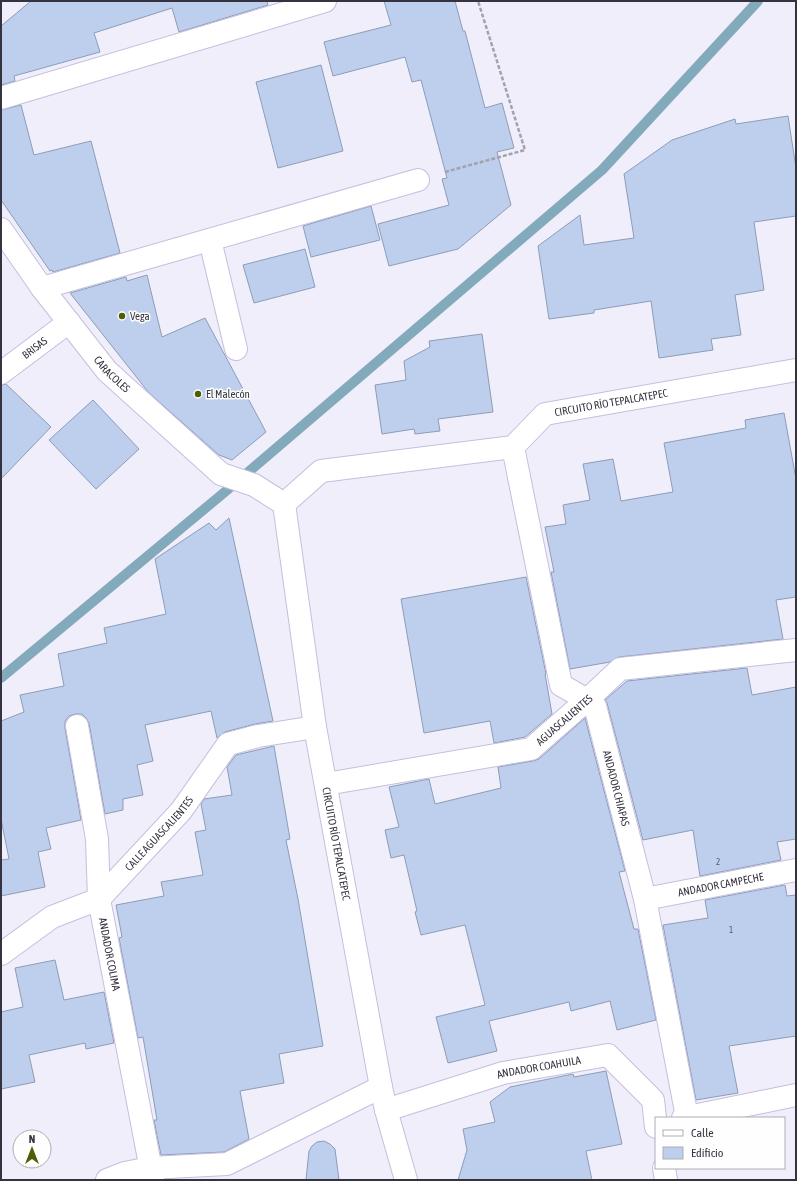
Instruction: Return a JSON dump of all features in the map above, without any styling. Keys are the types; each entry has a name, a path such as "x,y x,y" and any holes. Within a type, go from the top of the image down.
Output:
{"street":[{"path":"1,98 325,1"},
{"path":"42,288 418,180"},
{"name":"CARACOLES","path":"1,229 42,288 107,371 221,474 254,484 284,504"},
{"path":"210,240 236,349"},
{"name":"BRISAS","path":"1,373 69,322"},
{"name":"CIRCUITO RÍO TEPALCATEPEC","path":"513,447 545,414 796,370"},
{"path":"284,504 321,471 513,447"},
{"name":"ANDADOR CHIAPAS","path":"513,447 561,685 595,706 645,900 685,1117"},
{"name":"CIRCUITO RÍO TEPALCATEPEC","path":"284,504 315,727 381,1087 406,1180"},
{"name":"AGUASCALIENTES","path":"326,784 531,749 620,669 796,650"},
{"name":"ANDADOR COLIMA","path":"77,726 97,839 99,899 151,1174"},
{"name":"CALLE AGUASCALIENTES","path":"1,954 52,918 99,899 181,811 228,744 258,736 315,727"},
{"name":"ANDADOR CAMPECHE","path":"645,900 796,870"},
{"name":"ANDADOR COAHUILA","path":"386,1110 503,1073 608,1055 653,1100 655,1117"},
{"path":"107,1180 125,1173 151,1174 227,1164 381,1087"},
{"path":"690,1117 796,1095"},
{"path":"664,1169 666,1180"}],"path":[{"path":"418,180 525,150 478,1"}],"building":[{"path":"31,1 267,1 268,5 179,32 172,8 94,33 100,52 14,76 15,81 1,85 1,26"},
{"path":"384,1 455,1 463,31 465,31 485,108 502,103 514,148 497,152 511,205 458,249 389,266 378,224 449,205 442,179 447,178 421,80 412,82 405,57 333,76 324,42 391,25"},
{"path":"321,65 343,151 278,168 256,82"},
{"path":"21,105 34,155 91,141 120,253 53,272 52,270 50,271 1,200 1,110"},
{"path":"788,116 796,168 796,216 754,222 764,290 735,295 741,335 711,339 713,350 659,358 651,301 594,310 594,313 549,319 538,246 580,215 584,245 634,238 624,174 672,140 735,119 736,124"},
{"path":"371,206 380,240 311,257 303,226"},
{"path":"305,249 315,287 254,303 243,265"},
{"name":"El Malecón","path":"147,275 162,337 205,318 266,432 232,460 219,455 149,393 70,293 126,277 127,281"},
{"path":"482,334 493,412 438,419 440,431 415,434 414,429 382,434 375,385 406,380 404,361 430,347 429,341"},
{"path":"6,384 51,427 1,479 1,385"},
{"path":"93,400 139,449 96,489 49,440"},
{"path":"784,413 796,479 796,597 776,600 783,639 619,657 610,662 570,669 551,572 554,572 545,527 566,524 563,505 590,500 583,464 613,459 621,501 673,492 664,443 746,428 745,420"},
{"path":"229,518 273,721 225,732 217,738 211,711 145,725 153,761 137,765 143,795 123,799 123,810 105,814 89,723 82,714 69,716 65,721 65,728 81,820 46,828 51,849 38,852 45,887 1,896 1,860 9,859 1,819 1,721 24,712 20,695 64,686 58,654 107,643 104,628 166,614 155,559 209,523 216,530"},
{"path":"526,577 546,674 552,714 525,737 494,743 490,721 424,733 401,599"},
{"path":"747,668 752,695 796,687 796,839 777,842 781,860 700,876 693,830 643,840 605,700 627,681"},
{"path":"585,718 625,871 619,872 634,929 638,929 656,1020 617,1030 610,1001 571,1011 569,1002 489,1021 497,1051 448,1063 436,1017 485,1005 465,925 421,935 404,855 391,858 385,830 399,827 389,787 429,779 435,804 501,788 498,767 539,759"},
{"path":"274,746 290,839 286,840 298,899 323,1046 279,1054 284,1083 240,1091 249,1139 224,1152 161,1155 154,1120 157,1120 143,1037 138,1038 119,938 122,937 116,905 164,896 161,882 203,875 195,832 206,830 201,804 204,799 232,795 227,767 236,755"},
{"path":"785,885 787,896 796,895 796,1036 729,1046 738,1093 696,1100 663,925 708,918 705,900"},
{"path":"55,960 64,1000 104,992 114,1043 86,1049 85,1043 29,1055 35,1082 1,1089 1,1012 23,1007 15,968"},
{"path":"606,1071 622,1144 586,1151 592,1180 458,1180 467,1150 463,1129 495,1122 490,1102 510,1087 573,1074 574,1077"},
{"path":"324,1141 335,1149 339,1180 306,1180 309,1151 317,1142"}],"waterway":[{"path":"1,678 226,491 602,170 758,1"}],"place":[{"name":"Vega","path":"122,316"},
{"name":"El Malecón","path":"198,394"}]}
